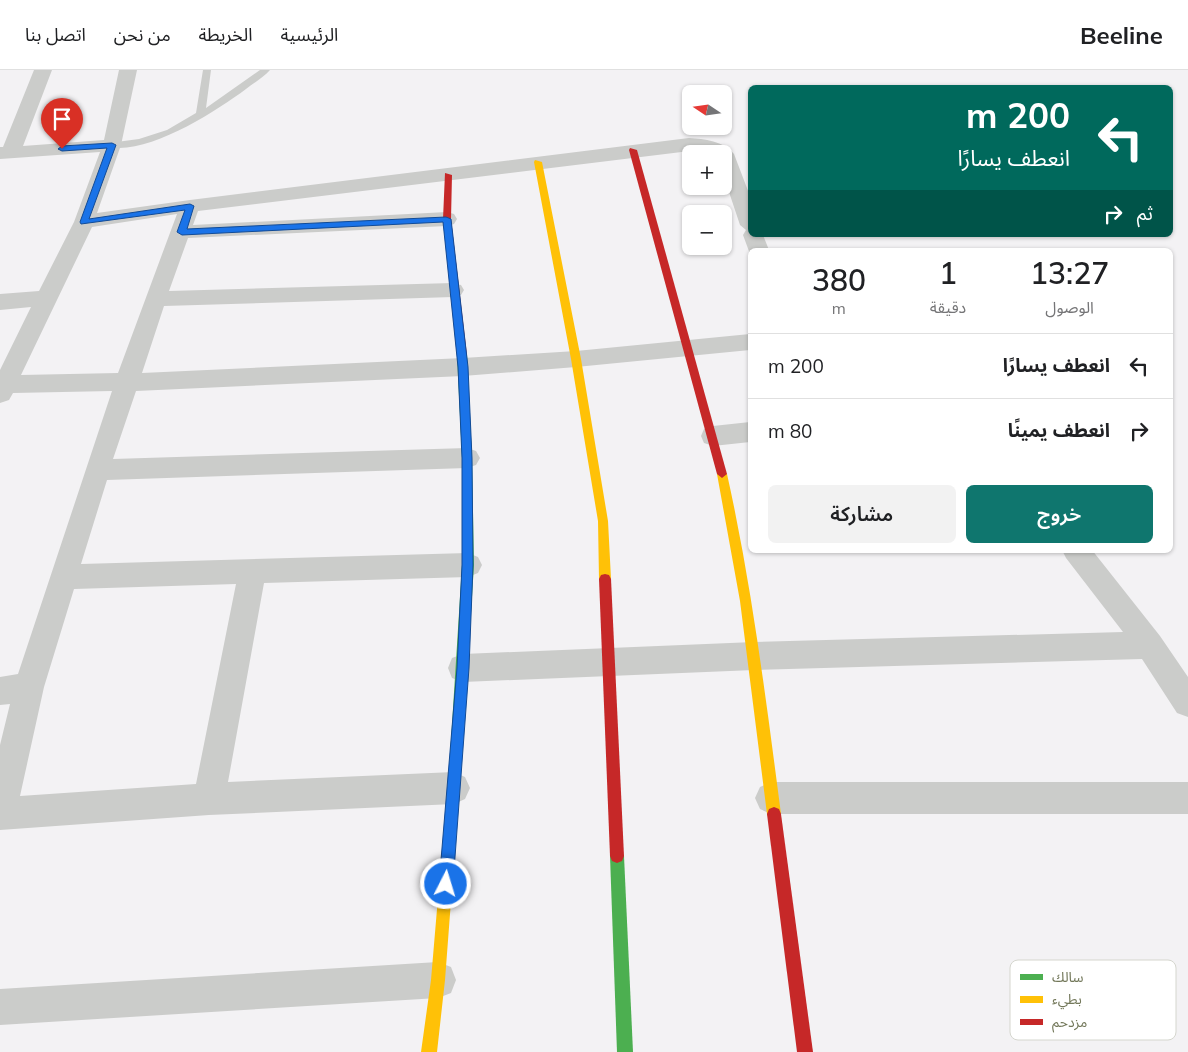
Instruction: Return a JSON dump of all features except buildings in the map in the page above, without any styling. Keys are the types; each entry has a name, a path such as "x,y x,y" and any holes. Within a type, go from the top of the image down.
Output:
{"street":[{"path":"43,70 6,153 112,145"},
{"path":"128,70 112,145 84,222 2,388 463,367 576,359 748,342"},
{"path":"690,145 704,145"},
{"path":"84,222 190,206 448,176 633,150 682,146"},
{"path":"633,150 687,348 743,530 754,656 805,1052"},
{"path":"538,162 576,359 603,521 625,1052"},
{"path":"732,173 748,219"},
{"path":"429,1052 438,980 454,788 468,565 467,458 463,367 446,219 448,176"},
{"path":"190,206 182,232 155,299 29,687 0,813 208,799 454,788"},
{"path":"182,232 446,219"},
{"path":"155,299 453,290"},
{"path":"0,302 46,298"},
{"path":"713,436 748,432"},
{"path":"98,470 467,458"},
{"path":"1078,553 1150,645 1188,703"},
{"path":"65,577 468,565"},
{"path":"208,799 252,571"},
{"path":"463,668 754,656 1150,645"},
{"path":"0,691 29,687"},
{"path":"772,798 1188,798"},
{"path":"0,1007 438,980"}],"lane":[{"path":"200,115 207,70"},
{"path":"112,145 140,142 170,132 222,102 266,70"}],"traffic: fast":[{"path":"456,756 468,565 467,458 462,355"},
{"path":"617,856 625,1052"}],"traffic: slow":[{"path":"538,162 576,359 603,521 605,579"},
{"path":"722,474 746,601 774,814"},
{"path":"429,1052 438,980 456,756"}],"traffic: jam":[{"path":"633,150 722,474"},
{"path":"448,175 447,219 462,355"},
{"path":"605,579 617,856"},
{"path":"774,814 805,1052"}],"route":[{"path":"62,149 112,145 84,222 190,206 182,232 446,219 463,367 467,458 468,565 463,668 446,884"}]}
